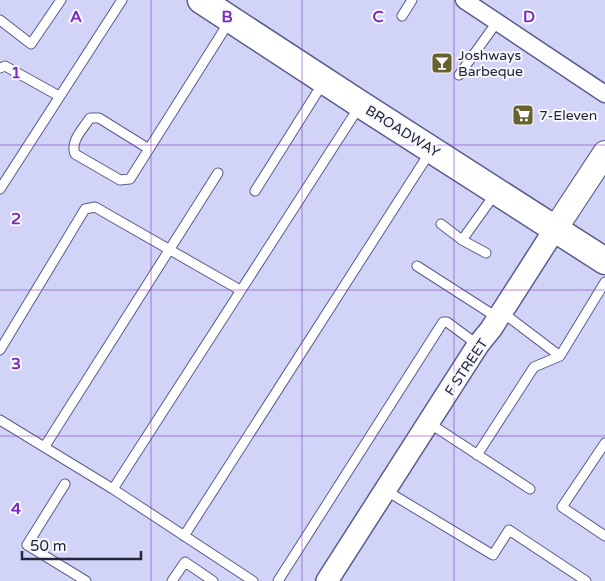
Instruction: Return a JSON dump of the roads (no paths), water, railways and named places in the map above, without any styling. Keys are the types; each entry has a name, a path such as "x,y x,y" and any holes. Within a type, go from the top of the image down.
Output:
{"main road":[{"name":"BROADWAY","path":"202,0 605,261"},
{"name":"F STREET","path":"555,229 605,153"}],"street":[{"path":"464,0 605,94"},
{"name":"F STREET","path":"327,581 478,345 500,315 555,229"}],"lane":[{"path":"0,20 31,44 61,0"},
{"path":"0,189 122,0"},
{"path":"402,16 412,0"},
{"path":"149,149 99,118 94,117 90,118 74,143 73,150 75,154 120,180 130,180 230,19"},
{"path":"459,74 497,22"},
{"path":"0,68 5,66 59,96"},
{"path":"255,191 324,80"},
{"path":"113,489 360,104"},
{"path":"184,536 432,149"},
{"path":"46,446 218,173"},
{"path":"462,240 497,192"},
{"path":"0,350 85,209 95,207 240,290"},
{"path":"440,224 462,240 486,253"},
{"path":"417,266 500,315 560,356"},
{"path":"478,455 534,367 560,356 605,282"},
{"path":"278,581 443,322 447,322 478,345"},
{"path":"0,420 46,446 253,581"},
{"path":"429,422 530,490"},
{"path":"605,443 562,507 605,536"},
{"path":"65,484 27,545 86,581"},
{"path":"385,490 493,555 508,530 586,581"},
{"path":"172,581 185,562 213,581"}],"place":[{"name":"Joshways Barbeque","path":"442,63"},
{"name":"7-Eleven","path":"523,115"}]}
